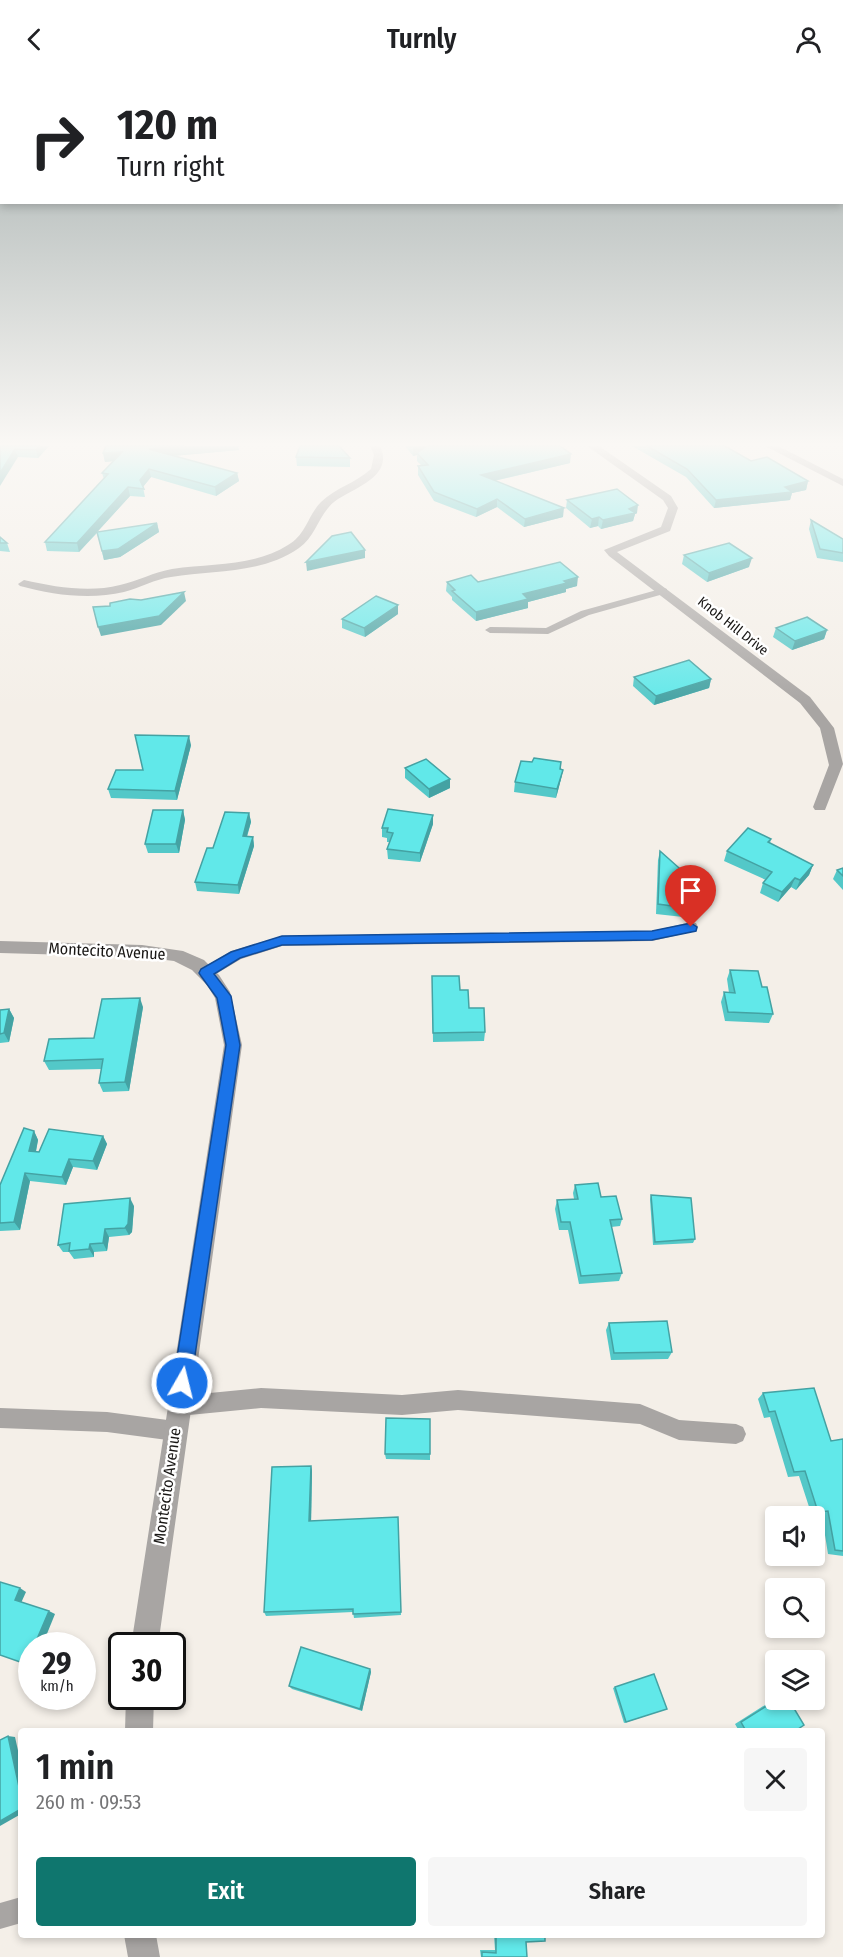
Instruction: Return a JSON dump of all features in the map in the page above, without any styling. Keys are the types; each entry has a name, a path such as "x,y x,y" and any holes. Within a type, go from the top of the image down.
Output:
{"street":[{"path":"24,584 52,590 115,590 171,573 240,567 268,561 310,534"},
{"name":"Knob Hill Drive","path":"656,534 610,550 805,700 827,728 837,765 820,807"},
{"name":"Montecito Avenue","path":"0,947 142,951 177,955 198,965 224,996 233,1045 146,1632"},
{"path":"138,1728 139,1710"},
{"path":"141,1938 144,1957"}],"lane":[{"path":"490,630 548,631 585,613 664,591"},
{"path":"206,973 236,955 282,941 652,936 691,927"},
{"path":"179,1406 261,1398 402,1405 458,1400 640,1414 679,1430 736,1434"},
{"path":"0,1418 107,1422 175,1431"},
{"path":"0,1916 18,1911"}],"building":[{"path":"53,534 85,534 77,543 45,542"},
{"path":"97,534 141,534 118,549 102,551"},
{"path":"352,534 365,550 306,562 332,536"},
{"path":"815,534 834,534 843,539 843,553 820,549"},
{"path":"729,543 752,558 709,573 684,555"},
{"path":"560,562 578,577 564,581 567,583 523,594 528,599 476,612 452,591 455,590 447,582 471,575 478,582"},
{"path":"184,592 159,616 98,627 93,607 110,606 110,603 130,599 141,600"},
{"path":"376,596 398,605 364,628 342,619"},
{"path":"807,617 827,630 795,641 776,628"},
{"path":"689,660 711,679 656,696 634,677"},
{"path":"135,735 189,736 175,791 108,789 116,770 143,770"},
{"path":"534,758 561,762 560,769 563,770 557,789 515,782 521,761 532,762"},
{"path":"426,759 450,779 429,789 405,768"},
{"path":"388,809 433,815 420,853 387,849 393,833 387,832 388,828 382,828"},
{"path":"153,810 183,810 176,844 145,844"},
{"path":"225,812 249,813 243,836 253,837 238,885 195,882 207,848 213,848"},
{"path":"748,828 771,839 768,842 813,865 800,880 795,878 782,892 763,883 772,872 727,851"},
{"path":"660,851 687,875 686,908 658,904"},
{"path":"843,868 843,876 837,870"},
{"path":"730,970 758,971 762,987 767,987 773,1014 728,1012 724,992 735,993"},
{"path":"432,976 459,976 460,990 468,990 469,1008 484,1008 485,1032 433,1033"},
{"path":"140,998 125,1082 99,1083 103,1059 44,1061 49,1039 94,1038 102,999"},
{"path":"9,1009 4,1033 0,1034 0,1010"},
{"path":"24,1128 34,1131 29,1151 39,1152 49,1129 103,1136 93,1161 69,1159 62,1177 25,1173 14,1222 0,1223 0,1185"},
{"path":"598,1183 601,1197 616,1196 622,1219 610,1220 622,1273 581,1276 570,1222 561,1222 557,1200 578,1199 575,1185"},
{"path":"651,1195 691,1198 695,1239 655,1242"},
{"path":"130,1198 128,1224 125,1228 105,1229 103,1243 90,1244 89,1249 69,1251 70,1243 58,1245 64,1204"},
{"path":"667,1321 672,1352 614,1353 609,1323"},
{"path":"814,1388 831,1441 843,1439 843,1551 835,1550 828,1511 825,1511 825,1506 816,1506 805,1471 794,1472 775,1411 769,1412 763,1393"},
{"path":"386,1418 430,1419 430,1454 385,1454"},
{"path":"311,1466 309,1521 398,1517 401,1612 353,1614 353,1609 264,1612 272,1467"},
{"path":"0,1582 20,1588 15,1600 49,1611 40,1632 18,1632 18,1661 0,1655"},
{"path":"301,1647 370,1669 360,1709 289,1686"},
{"path":"654,1674 667,1709 626,1722 615,1687"},
{"path":"765,1707 765,1710 795,1710 804,1725 800,1728 744,1728 741,1722"},
{"path":"8,1736 18,1782 18,1811 0,1821 0,1740"},
{"path":"496,1938 545,1938 545,1941 526,1942 527,1957 482,1957 482,1952 496,1953"}],"route":[{"path":"182,1383 233,1045 224,996 206,973 236,955 268,943 282,941 652,936 691,927"}]}
